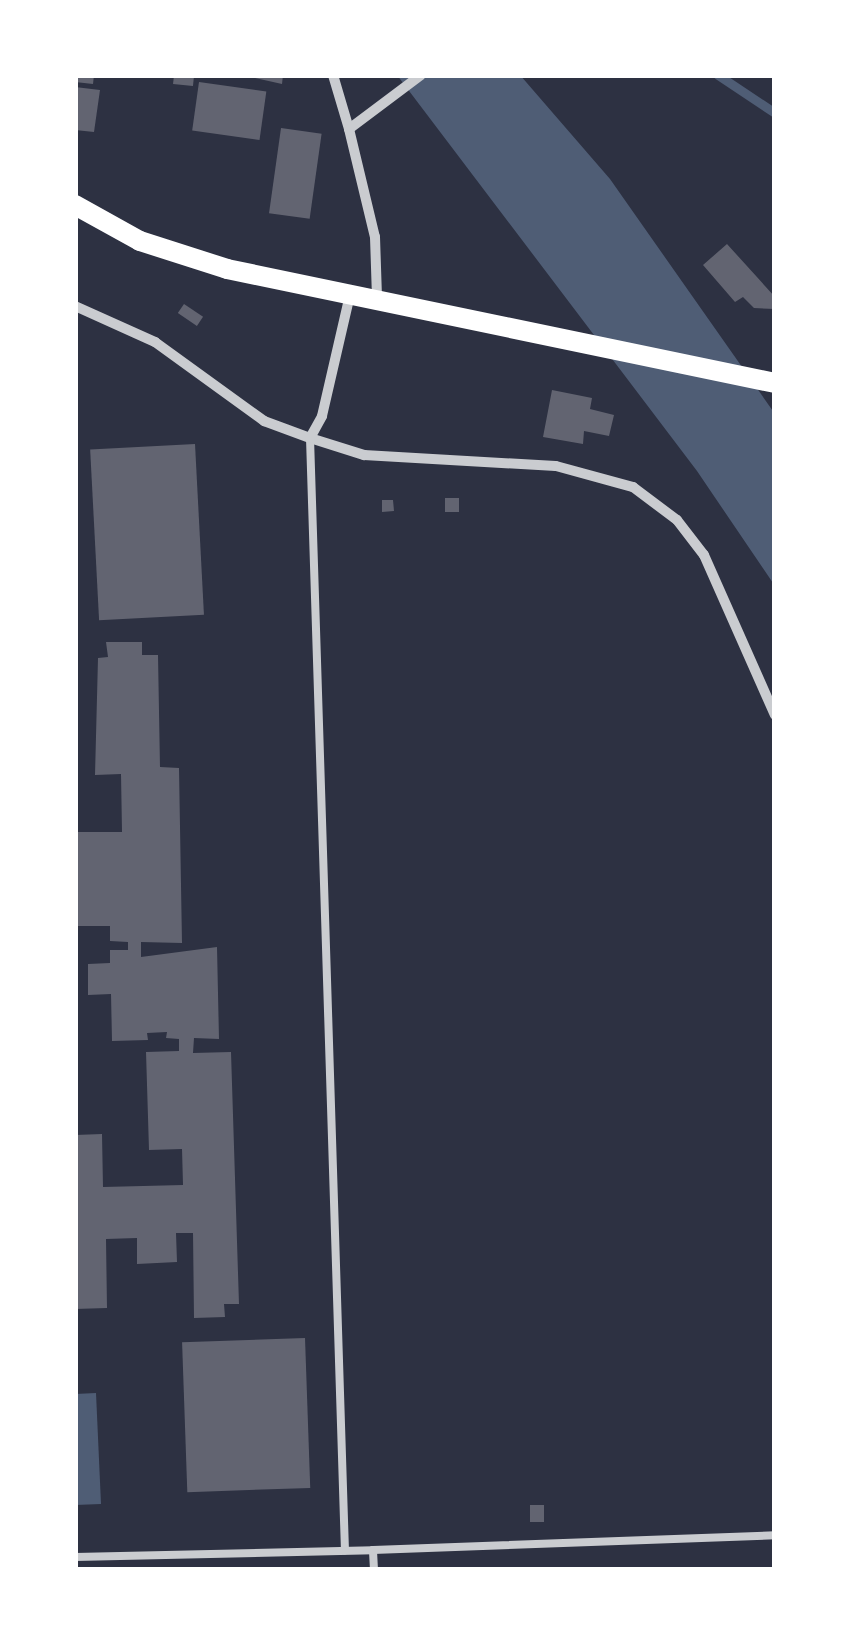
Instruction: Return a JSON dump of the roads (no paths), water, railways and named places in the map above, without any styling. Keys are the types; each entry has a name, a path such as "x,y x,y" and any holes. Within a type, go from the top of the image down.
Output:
{"main road":[{"path":"75,205 140,241 210,264 775,383"}],"street":[{"path":"333,75 374,238 377,298"},
{"path":"349,130 421,75"},
{"path":"310,438 322,416 351,292"},
{"path":"75,306 156,342 264,422 310,438 364,455 556,466 644,493 678,520 704,555 775,715"}],"lane":[{"path":"310,438 345,1550"},
{"path":"75,1557 775,1535"},
{"path":"373,1550 374,1570"}],"water":[{"path":"397,75 520,75 610,179 775,414 775,586 697,471"},
{"path":"96,1393 101,1504 75,1505 75,1394"}],"waterway":[{"path":"718,75 775,113"}]}
